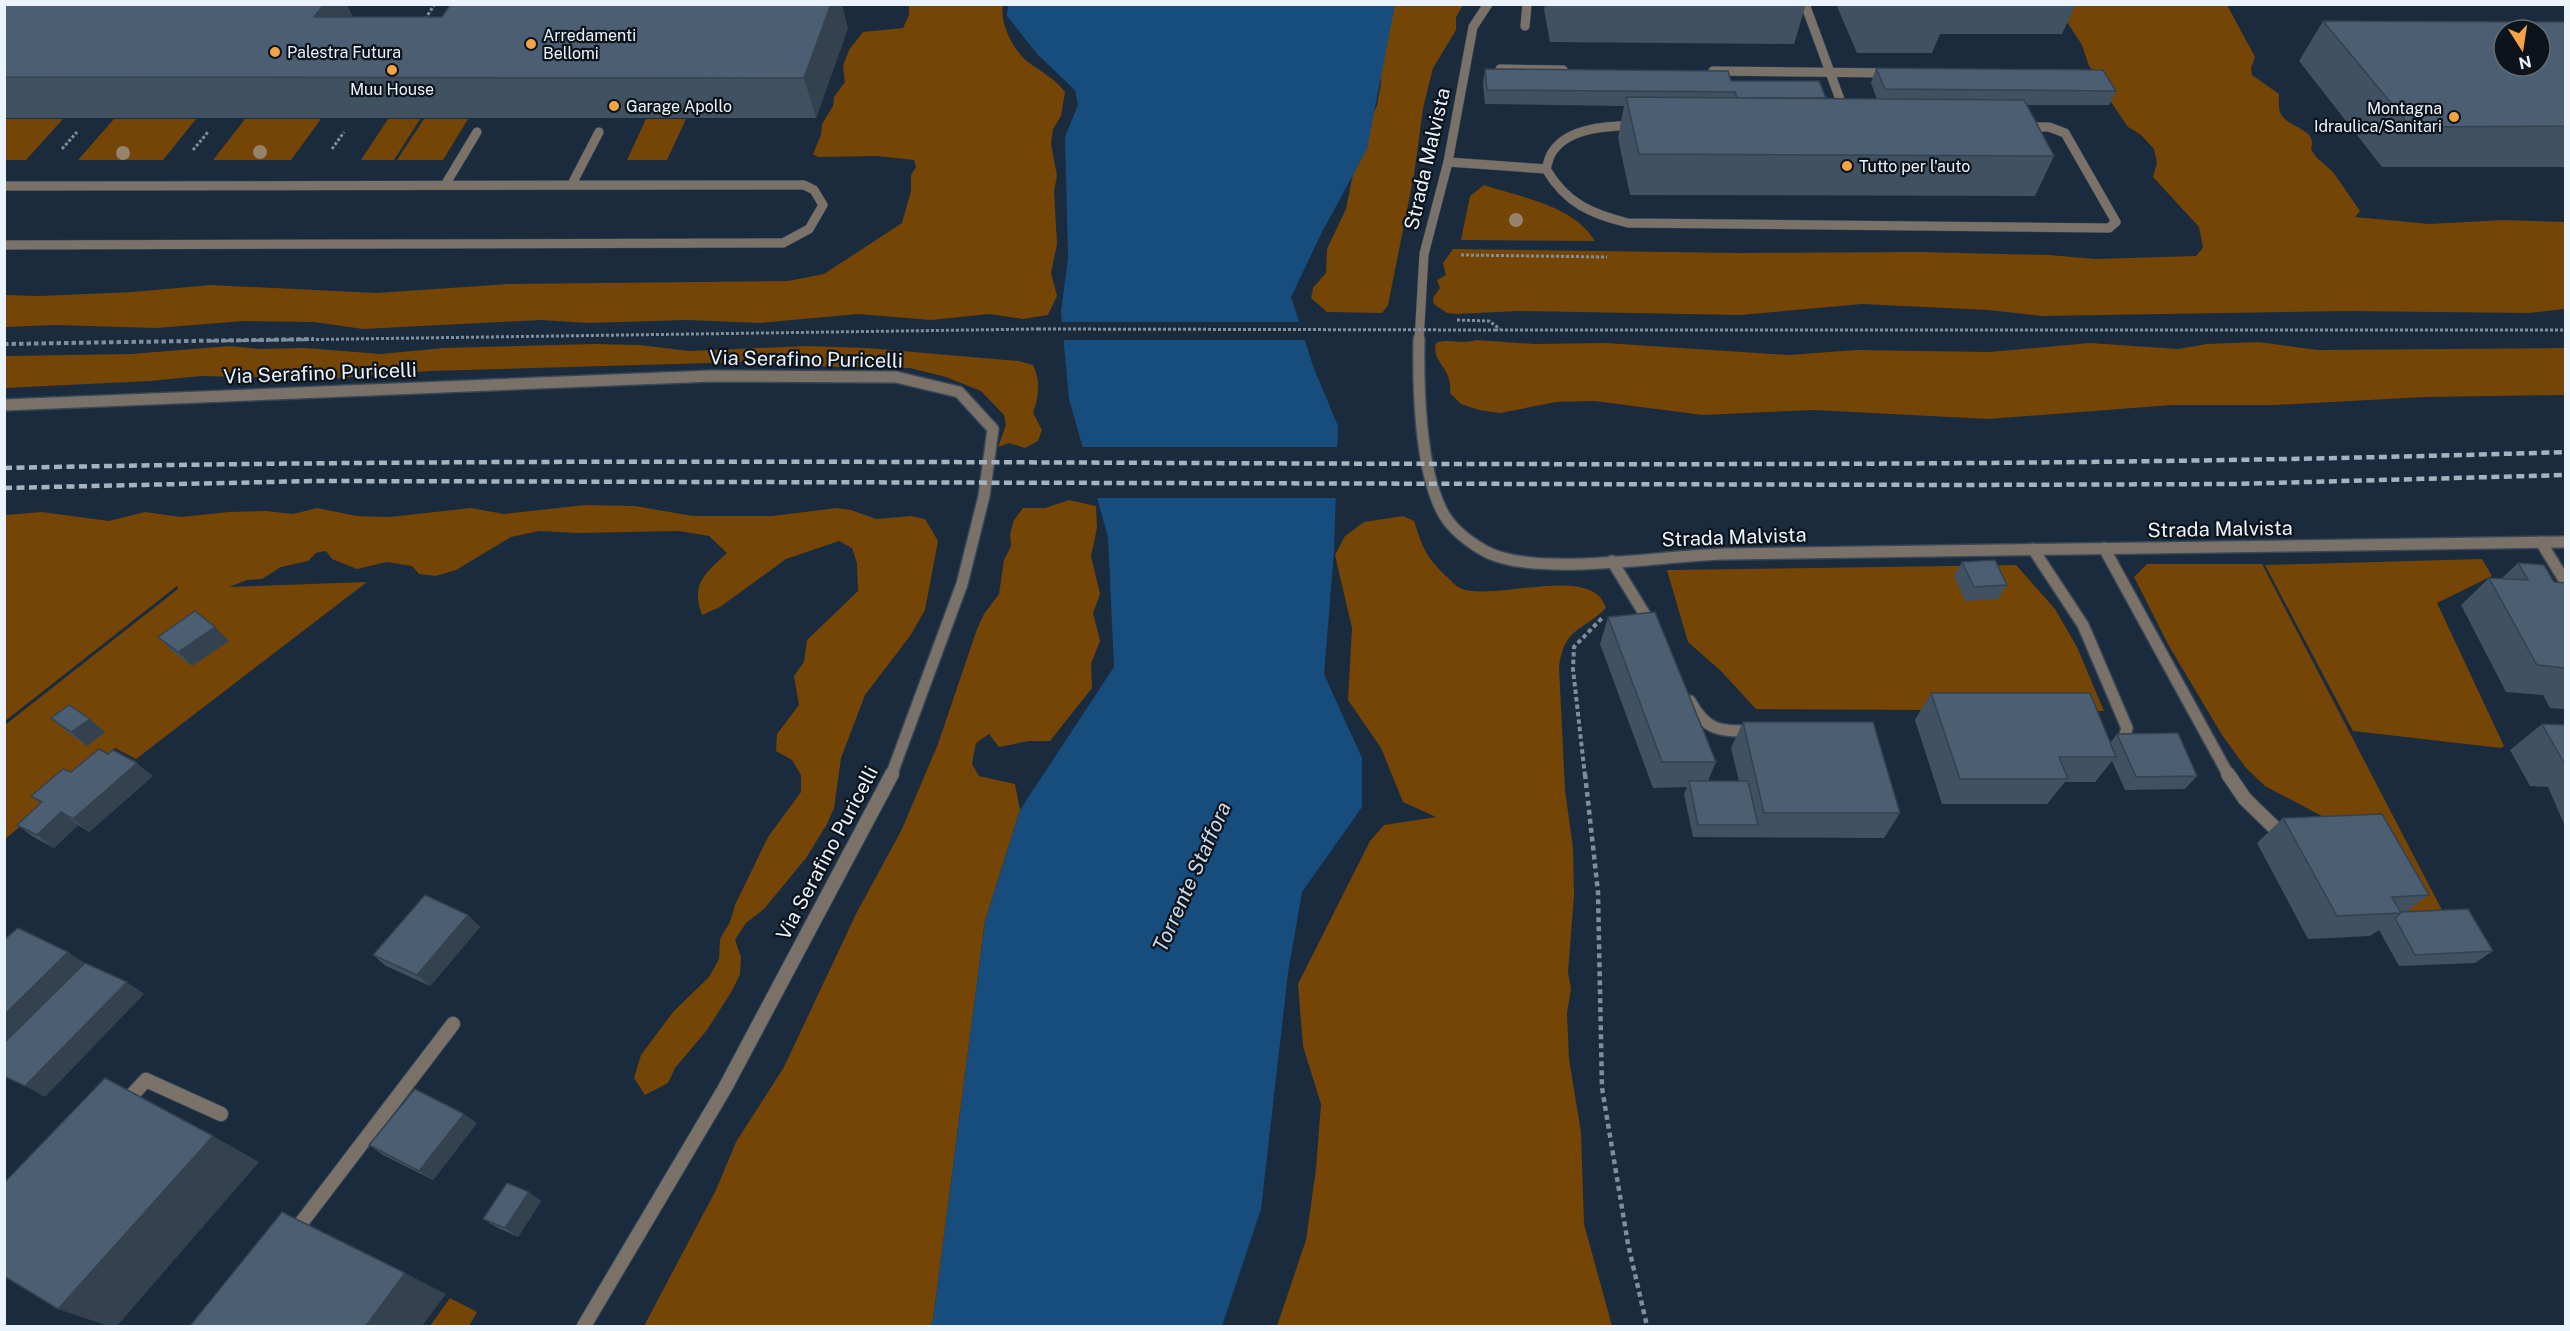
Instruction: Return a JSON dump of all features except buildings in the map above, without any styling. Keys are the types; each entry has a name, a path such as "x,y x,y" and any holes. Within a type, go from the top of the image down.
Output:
{"street":[{"name":"Strada Malvista","path":"1488,4 1473,27 1448,162 1424,254 1418,373 1429,476 1441,510 1455,530 1482,550 1498,558 1556,566 1712,554 2565,542"},
{"path":"1525,26 1527,4"},
{"path":"1805,4 1849,125"},
{"path":"1500,69 1571,70"},
{"path":"1700,71 1900,73"},
{"path":"1849,125 2049,127 2065,133 2116,222 2109,228 1628,223 1593,215 1572,203 1557,189 1546,169 1554,150 1578,134 1608,127 1849,125"},
{"path":"445,185 477,132"},
{"path":"572,184 598,132"},
{"path":"1448,162 1546,169"},
{"path":"4,186 804,184 814,190 823,205 819,219 809,230 783,243 4,245"},
{"name":"Via Serafino Puricelli","path":"4,405 712,376 896,377 959,392 993,429 984,496 962,584 891,776 725,1088 584,1326"},
{"path":"2541,542 2565,583"},
{"path":"2104,548 2224,768 2245,800 2278,831"},
{"path":"2033,549 2083,625 2127,728 2125,735"},
{"path":"1612,561 1634,594 1658,638"},
{"path":"1683,688 1701,723 1721,731 1768,731"},
{"path":"280,1251 453,1024"},
{"path":"114,1114 146,1080 221,1114"}],"path":[{"path":"434,23 422,23 435,4"},
{"path":"1420,319 1489,321 1501,330"},
{"path":"4,344 1038,329 2565,330"},
{"path":"1634,594 1597,621 1574,646 1573,669 1598,892 1602,1088 1628,1244 1647,1326"}],"shaded area":[{"path":"909,5 1003,5 1005,28 1018,51 1065,92 1061,116 1053,129 1051,144 1057,176 1054,191 1057,244 1051,273 1057,296 1048,315 1023,319 989,314 931,320 858,314 760,323 687,320 589,323 541,320 363,329 314,322 244,321 156,328 56,325 5,327 5,295 133,292 210,285 376,293 509,284 788,281 824,274 902,223 911,191 911,175 916,167 914,160 877,156 818,157 813,154 821,135 822,124 833,106 834,97 845,82 843,66 849,50 863,32 903,28 909,15"},
{"path":"1379,5 1463,5 1456,17 1456,30 1433,68 1423,108 1414,175 1388,305 1382,313 1327,312 1311,298 1313,288 1326,273 1327,249 1346,209 1356,159 1377,105 1381,84"},
{"path":"2056,5 2227,5 2255,57 2251,68 2252,75 2279,94 2281,114 2310,137 2311,149 2316,157 2333,172 2360,211 2355,217 2429,224 2503,220 2565,222 2565,309 2529,313 2345,311 2042,316 1988,310 1862,304 1740,315 1518,311 1457,314 1447,313 1434,304 1433,298 1440,288 1437,280 1446,275 1443,263 1453,249 1740,253 1920,252 2049,255 2095,259 2196,256 2203,248 2199,227 2153,177 2157,163 2154,149 2140,134 2128,127 2111,102 2100,79 2089,66 2082,45"},
{"path":"5,119 63,119 26,160 5,160"},
{"path":"114,119 196,119 163,160 78,160"},
{"path":"245,119 321,119 291,160 213,160"},
{"path":"388,119 420,119 394,160 361,160"},
{"path":"424,119 468,119 443,160 397,160"},
{"path":"646,119 686,119 667,160 627,160"},
{"path":"1484,185 1546,204 1560,211 1586,229 1595,241 1461,240 1470,196"},
{"path":"1476,340 1534,344 1606,343 1789,355 1856,350 1989,352 2090,343 2178,349 2207,344 2259,342 2318,350 2565,348 2565,395 2425,397 2275,405 2172,405 1988,419 1814,410 1703,415 1594,401 1556,402 1500,413 1461,404 1450,393 1446,371 1436,356 1436,343"},
{"path":"639,345 690,351 806,346 867,348 1019,361 1033,365 1036,371 1038,389 1033,413 1042,430 1038,441 1025,448 1009,443 998,447 1006,425 1004,415 981,391 946,377 910,368 745,362 429,371 324,379 201,376 150,381 5,388 5,356 131,354 230,346 258,349 305,348 381,354 443,348"},
{"path":"1069,500 1096,506 1097,528 1091,556 1100,594 1093,613 1100,641 1091,664 1092,688 1050,741 1029,741 999,747 989,734 976,743 972,764 979,776 1015,784 1020,810 985,921 933,1320 930,1326 644,1326 716,1190 736,1142 784,1067 856,914 902,829 938,744 977,629 984,614 999,594 1004,560 1011,546 1010,534 1014,520 1023,508 1045,508"},
{"path":"585,505 635,506 693,516 772,516 837,508 851,510 876,519 911,516 925,519 938,541 925,610 910,636 865,695 841,758 834,808 827,824 806,858 764,909 746,923 735,940 741,957 740,974 707,1030 675,1068 668,1083 645,1095 634,1078 641,1055 673,1012 709,977 719,959 720,939 730,922 735,905 768,837 801,792 801,775 792,760 776,751 777,734 799,705 794,676 804,662 807,640 858,591 857,563 852,548 839,541 786,559 720,607 702,615 698,595 699,587 707,573 727,553 709,536 679,531 578,533 539,531 511,537 456,570 436,576 419,574 412,566 387,562 357,569 332,559 326,551 316,553 308,561 281,567 262,579 247,580 229,587 367,582 136,759 115,748 5,839 5,725 178,589 177,586 5,721 5,515 42,512 109,521 145,512 181,517 266,511 293,514 317,508 357,516 390,517 471,508 504,514"},
{"path":"1403,516 1414,521 1429,557 1460,588 1495,591 1563,585 1582,588 1597,595 1606,608 1570,637 1561,654 1559,667 1565,790 1573,848 1574,895 1568,972 1571,989 1567,1013 1569,1059 1581,1132 1584,1224 1612,1326 1277,1326 1306,1240 1316,1169 1321,1104 1303,1046 1298,984 1370,841 1384,825 1436,817 1403,802 1381,748 1348,700 1352,628 1335,555 1345,536 1364,522"},
{"path":"2482,559 2492,576 2437,603 2504,746 2501,748 2353,731 2265,565"},
{"path":"2147,564 2262,564 2444,914 2407,917 2356,834 2265,786 2246,768 2222,735 2169,646 2134,577"},
{"path":"2016,565 2055,609 2077,647 2104,711 1756,709 1721,671 1688,642 1667,570"},
{"path":"450,1298 477,1312 469,1326 430,1326"}],"water":[{"name":"Torrente Staffora","path":"1008,5 1395,5 1367,149 1322,232 1291,297 1313,366 1338,426 1334,552 1324,674 1362,758 1362,807 1302,892 1288,973 1261,1209 1222,1326 930,1326 933,1320 985,921 1020,810 1114,667 1108,537 1069,399 1061,312 1068,258 1065,137 1078,105 1075,90 1038,55 1007,16"}],"pier":[{"path":"1059,322 1302,322 1308,340 1060,340"},
{"path":"1079,447 1340,447 1338,498 1093,498"}],"railway":[{"path":"4,468 324,463 644,462 1925,463 2246,460 2566,452"},
{"path":"4,488 314,481 2234,484 2566,475"}],"place":[{"name":"Arredamenti Bellomi","path":"531,44"},
{"name":"Palestra Futura","path":"275,52"},
{"name":"Muu House","path":"392,70"},
{"name":"Garage Apollo","path":"614,106"},
{"name":"Montagna Idraulica/Sanitari","path":"2454,117"},
{"name":"Tutto per l'auto","path":"1847,166"}]}
